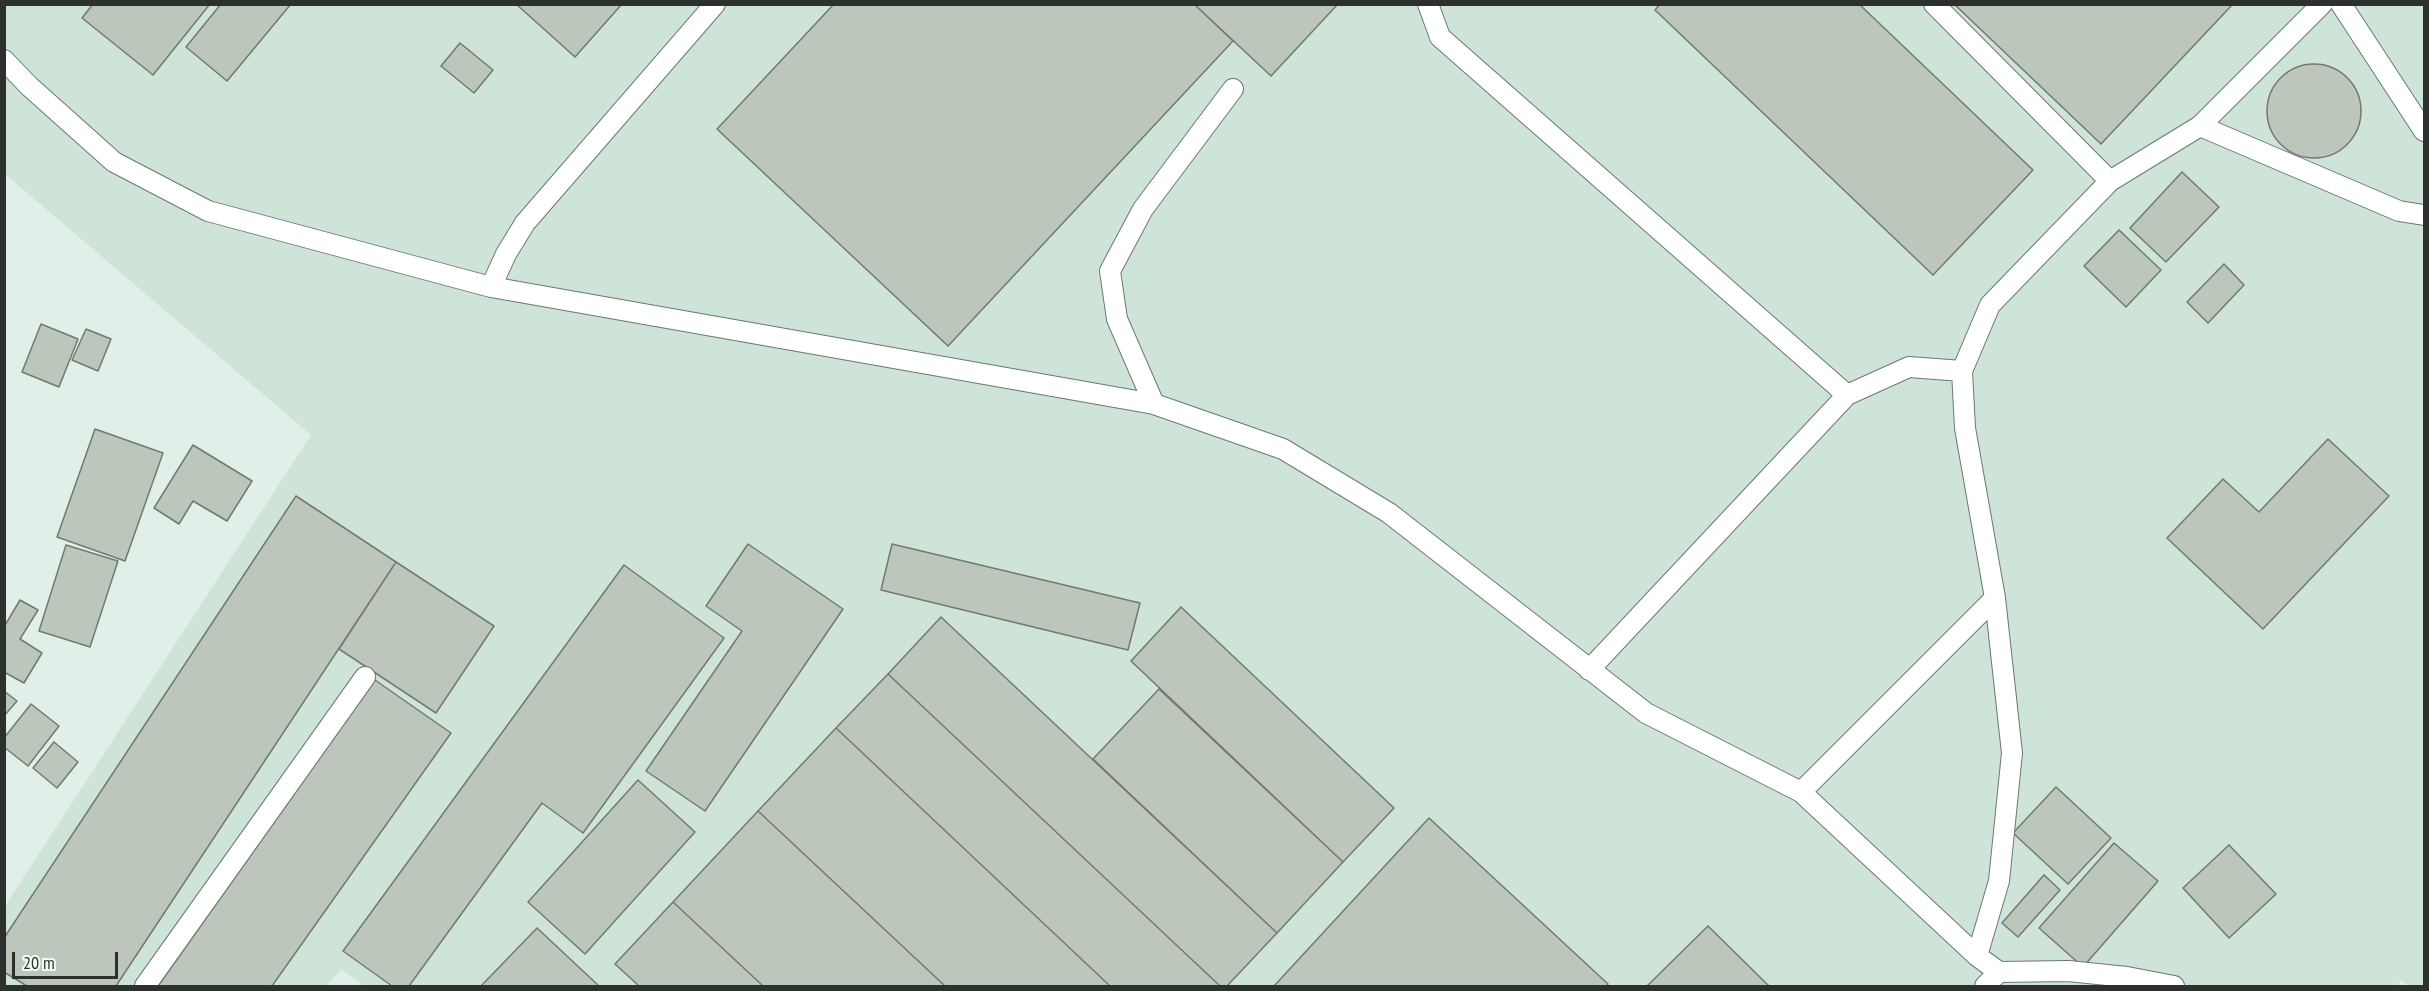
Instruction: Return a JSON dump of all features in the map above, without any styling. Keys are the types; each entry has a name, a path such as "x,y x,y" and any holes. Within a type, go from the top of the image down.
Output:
{"lane":[{"path":"491,287 506,254 525,223 716,4"},
{"path":"1428,4 1440,37 1847,394"},
{"path":"1934,4 2110,181"},
{"path":"1977,956 1999,881 2012,753 1995,598 1965,428 1962,371 1990,305 2110,181 2200,126 2322,4"},
{"path":"2341,4 2424,131"},
{"path":"4,60 29,86 114,162 208,212 491,287 1154,404 1283,449 1389,513 1646,713 1801,792 1977,956 1992,979 2068,971 2127,977 2174,987"},
{"path":"1154,404 1117,318 1110,271 1143,209 1233,89"},
{"path":"2200,126 2399,211 2424,215"},
{"path":"1589,670 1847,394 1909,367 1962,371"},
{"path":"1801,792 1995,598"},
{"path":"145,987 365,677"}],"shaded area":[{"path":"5,5 2424,5 2424,986 2408,986 2401,980 2397,986 364,986 341,969 326,986 5,986 5,906 311,435 5,174"}],"building":[{"path":"93,4 210,4 153,75 82,18"},
{"path":"221,4 291,4 227,81 186,47"},
{"path":"516,4 622,4 575,57"},
{"path":"834,4 1194,4 1233,41 948,346 717,129"},
{"path":"1194,4 1338,4 1271,76"},
{"path":"1660,4 1859,4 2033,170 1933,275 1655,10"},
{"path":"1954,4 2233,4 2101,144"},
{"path":"460,43 493,70 474,93 441,66"},
{"path":"2314,64 2332,68 2347,78 2357,93 2361,111 2357,129 2347,144 2332,154 2314,158 2296,154 2281,144 2271,129 2267,111 2271,93 2281,78 2296,68"},
{"path":"2182,172 2219,207 2166,262 2130,228"},
{"path":"2119,230 2161,270 2126,307 2084,266"},
{"path":"2224,264 2244,285 2208,323 2187,302"},
{"path":"41,324 78,339 59,387 22,372"},
{"path":"86,329 111,339 98,371 72,360"},
{"path":"95,429 163,453 125,561 57,537"},
{"path":"2328,439 2389,496 2263,629 2167,538 2223,479 2259,512"},
{"path":"193,445 252,481 227,521 193,501 179,524 154,508"},
{"path":"296,496 396,562 116,986 27,986 4,972 4,938"},
{"path":"748,544 843,609 705,811 646,771 742,631 706,606"},
{"path":"892,544 1140,603 1128,650 881,590"},
{"path":"66,545 118,561 90,647 39,631"},
{"path":"396,562 494,626 436,713 339,649"},
{"path":"624,565 724,638 583,833 542,803 409,986 392,986 343,951"},
{"path":"20,600 38,610 20,639 42,653 24,683 4,672 4,627"},
{"path":"1181,607 1394,808 1343,862 1131,661"},
{"path":"941,617 1277,933 1227,986 1220,986 888,674"},
{"path":"888,674 1220,986 1110,986 836,728"},
{"path":"375,680 451,733 272,986 158,986"},
{"path":"1159,689 1343,862 1277,933 1093,759"},
{"path":"4,691 17,701 4,716"},
{"path":"31,704 59,726 28,766 4,747 4,738"},
{"path":"836,728 1110,986 945,986 758,811"},
{"path":"54,742 78,762 57,788 33,768"},
{"path":"638,780 695,832 585,954 528,902"},
{"path":"2056,787 2111,838 2068,884 2013,833"},
{"path":"758,811 945,986 763,986 673,902"},
{"path":"1429,818 1608,984 1606,986 1274,986"},
{"path":"2114,843 2158,881 2083,967 2039,928"},
{"path":"2229,845 2276,894 2229,938 2183,888"},
{"path":"2044,875 2060,890 2018,937 2002,923"},
{"path":"673,902 763,986 639,986 615,964"},
{"path":"1708,926 1769,986 1647,986"},
{"path":"537,928 599,986 481,986"}]}
